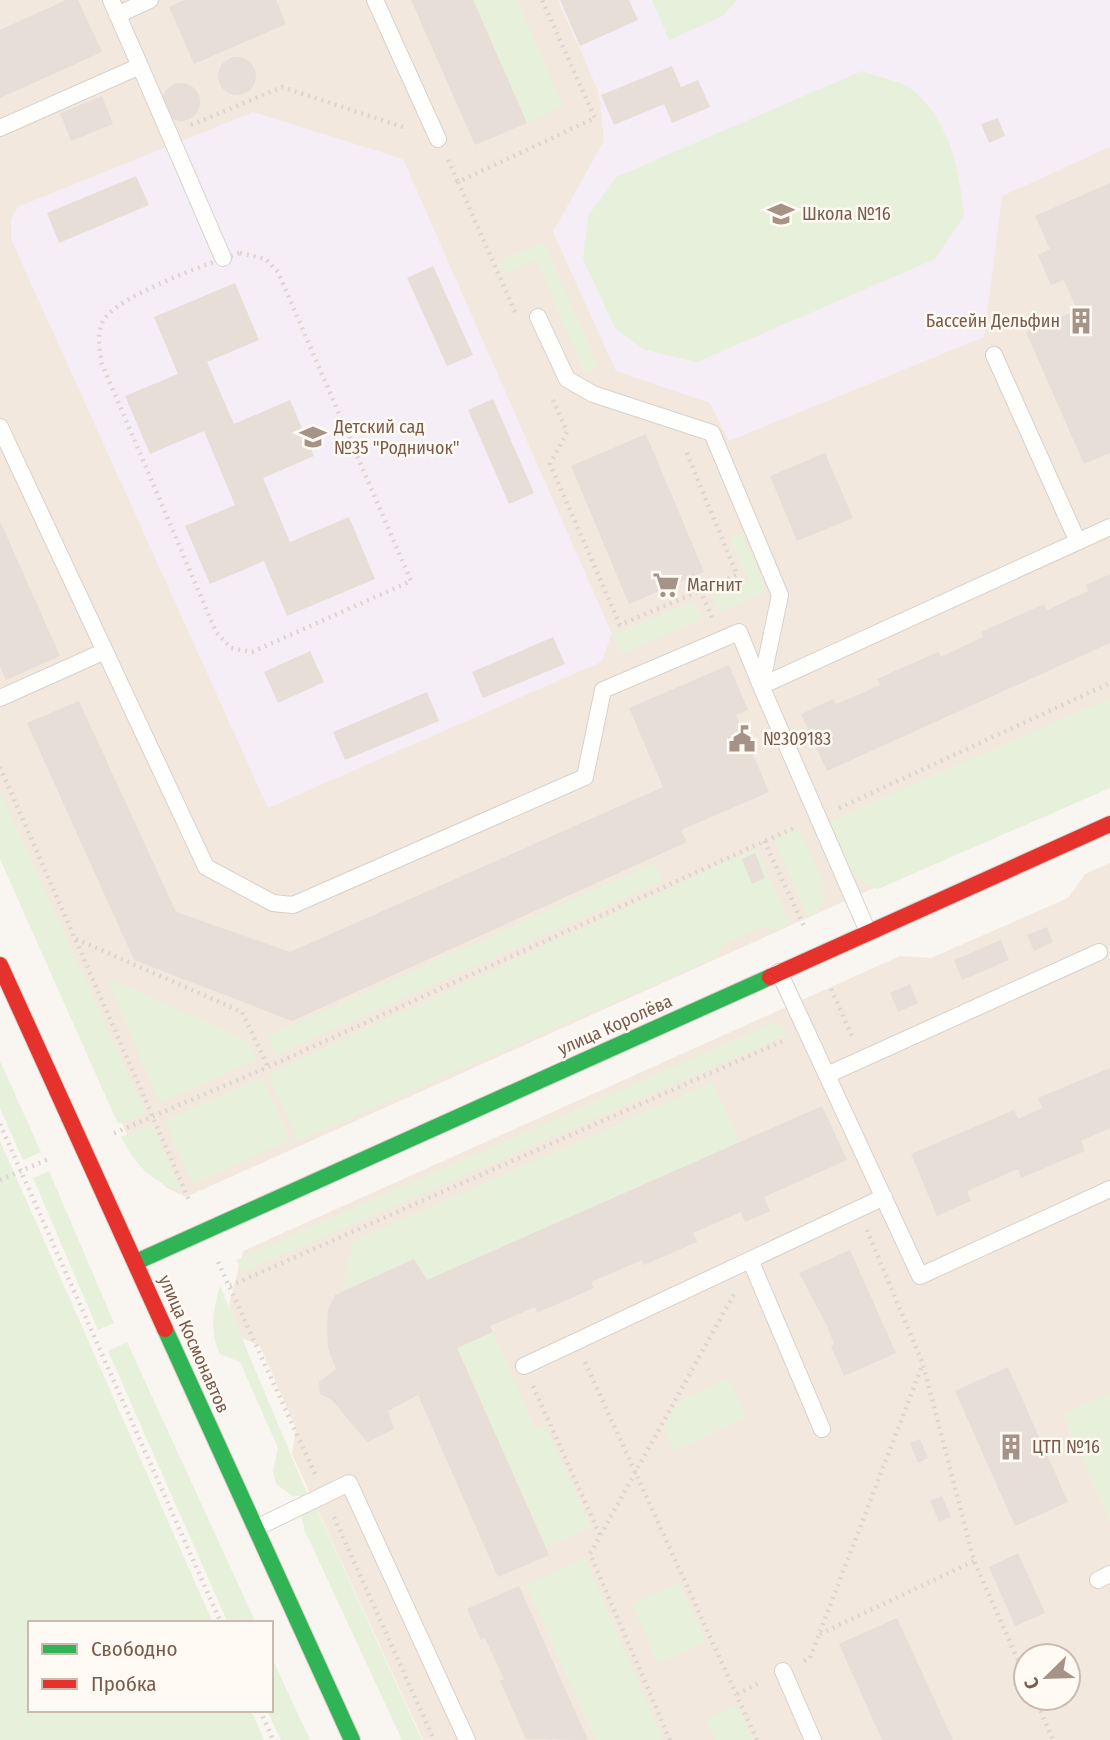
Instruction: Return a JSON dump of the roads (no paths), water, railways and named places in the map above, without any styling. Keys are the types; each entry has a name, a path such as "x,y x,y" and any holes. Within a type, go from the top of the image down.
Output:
{"main road":[{"name":"улица Королёва","path":"136,1262 1110,824"},
{"name":"улица Космонавтов","path":"0,965 352,1740"}],"lane":[{"path":"150,0 114,8 223,258"},
{"path":"375,0 438,139"},
{"path":"0,128 140,66"},
{"path":"538,317 567,379 593,394 712,433 780,595 761,686"},
{"path":"995,355 1078,542"},
{"path":"0,427 206,867 273,904 293,905 585,777 603,690 739,632 868,932"},
{"path":"761,686 1110,527"},
{"path":"0,698 105,651"},
{"path":"827,1075 1099,952"},
{"path":"779,972 920,1276 1110,1189"},
{"path":"524,1366 751,1262 884,1197"},
{"path":"751,1262 822,1429"},
{"path":"256,1528 349,1482 467,1740"},
{"path":"783,1671 813,1740"}],"place":[{"name":"Школа №16","path":"781,214"},
{"name":"Бассейн Дельфин","path":"1081,321"},
{"name":"Детский сад №35 \"Родничок\"","path":"313,437"},
{"name":"Магнит","path":"666,585"},
{"name":"№309183","path":"742,739"},
{"name":"ЦТП №16","path":"1011,1447"}]}
